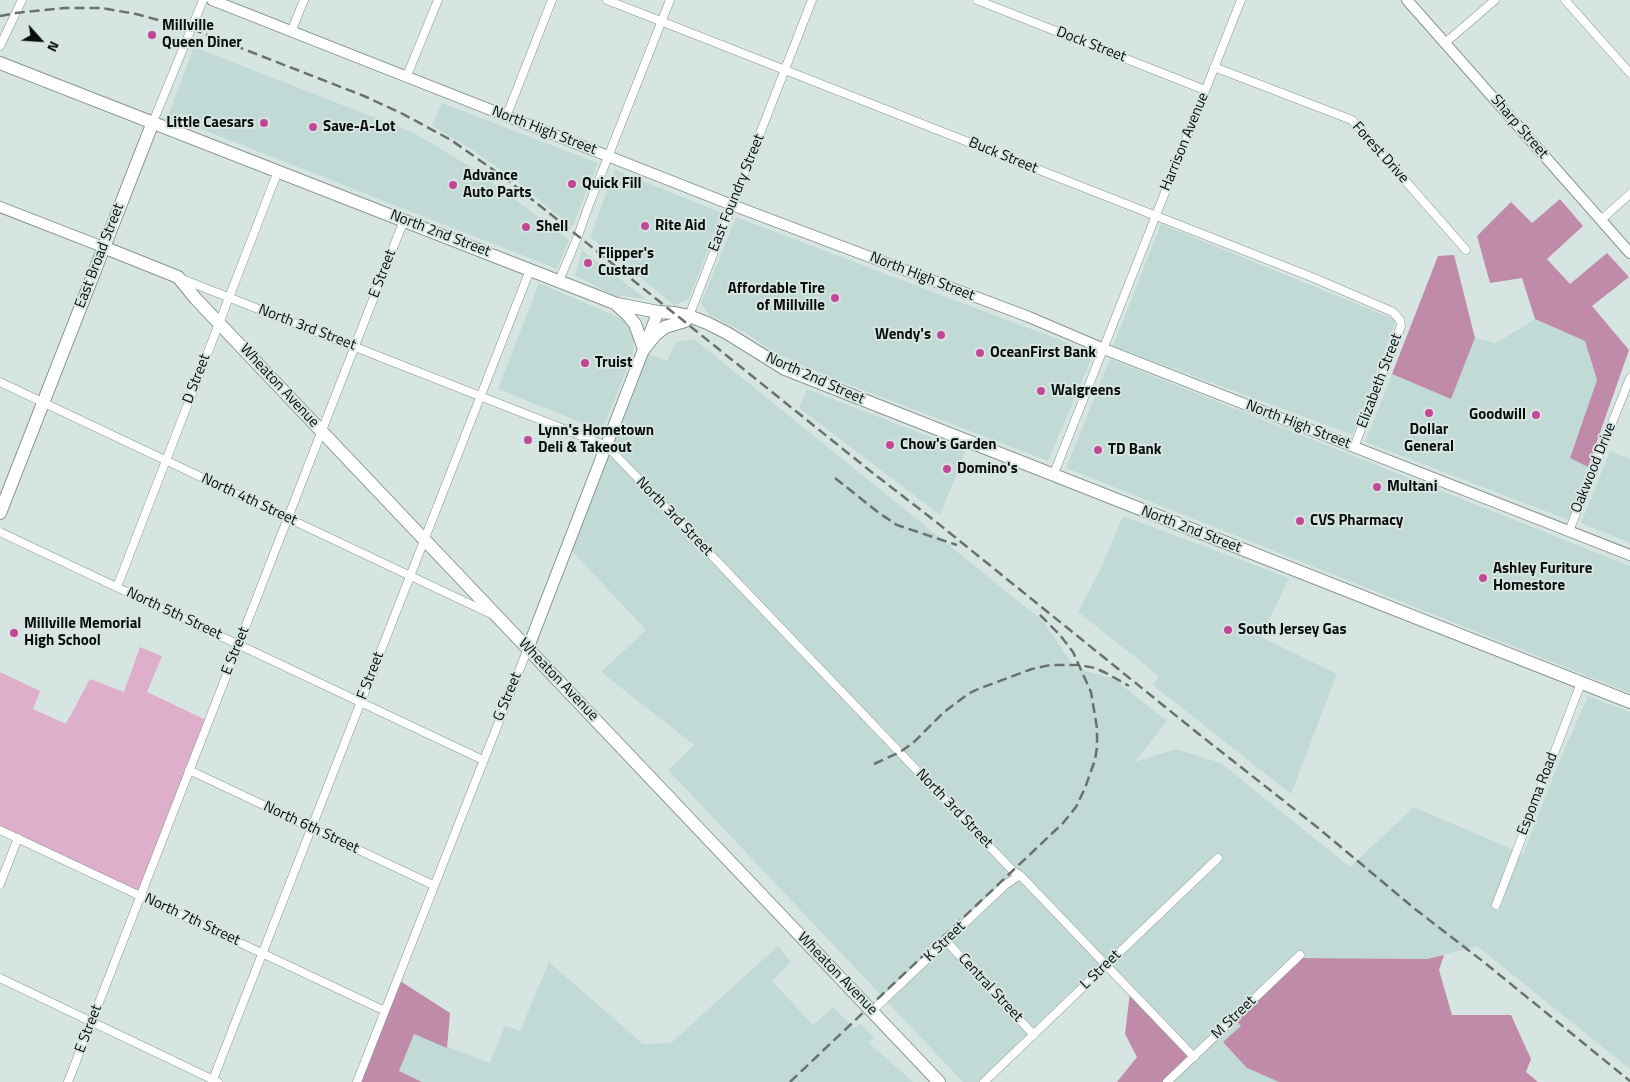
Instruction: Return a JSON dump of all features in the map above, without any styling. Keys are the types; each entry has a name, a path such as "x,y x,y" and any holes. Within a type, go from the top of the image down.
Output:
{"main road":[{"name":"North 2nd Street","path":"0,63 614,303 689,316 727,333 785,369 1630,702"},
{"name":"East Broad Street","path":"0,513 153,122"},
{"name":"North 3rd Street","path":"103,247 178,277"},
{"name":"Wheaton Avenue","path":"178,277 424,540 939,1082"},
{"path":"614,303 635,324 644,349"},
{"name":"G Street","path":"528,648 658,312"},
{"path":"644,349 655,335 665,327 685,321 689,316"}],"street":[{"path":"0,46 22,0"},
{"name":"East Broad Street","path":"153,122 203,0"},
{"name":"North High Street","path":"212,0 732,205 1029,317 1104,349 1630,555"},
{"path":"291,32 304,0"},
{"path":"406,78 438,0"},
{"path":"506,117 552,0"},
{"name":"Buck Street","path":"607,0 1314,278 1397,314"},
{"path":"559,281 670,0"},
{"name":"East Foundry Street","path":"689,316 812,0"},
{"name":"Dock Street","path":"977,0 1205,90"},
{"name":"Harrison Avenue","path":"1054,476 1241,0"},
{"name":"Sharp Street","path":"1407,0 1630,253"},
{"path":"1445,43 1495,0"},
{"path":"1565,0 1630,73"},
{"name":"Forest Drive","path":"1214,67 1352,120 1466,250"},
{"name":"D Street","path":"117,587 278,171"},
{"path":"1601,220 1630,194"},
{"name":"North 3rd Street","path":"0,207 103,247"},
{"name":"E Street","path":"68,1082 404,220"},
{"name":"F Street","path":"215,1081 262,953 530,270"},
{"name":"North 3rd Street","path":"178,277 607,446 1013,871 1020,875 1194,1057"},
{"name":"Elizabeth Street","path":"1354,447 1401,326 1397,314"},
{"name":"Oakwood Drive","path":"1569,531 1630,378"},
{"name":"North 4th Street","path":"0,382 498,617"},
{"name":"North 5th Street","path":"0,532 483,760"},
{"name":"G Street","path":"357,1082 433,885 528,648"},
{"name":"Espoma Road","path":"1496,905 1581,683"},
{"name":"North 6th Street","path":"189,770 433,885"},
{"name":"North 7th Street","path":"0,830 385,1010"},
{"path":"0,884 18,838"},
{"name":"L Street","path":"984,1082 1218,858"},
{"name":"K Street","path":"872,1011 1005,885 1020,875"},
{"name":"Central Street","path":"946,941 1034,1035"},
{"name":"M Street","path":"1167,1082 1300,955"},
{"path":"0,978 215,1081"}],"shaded area":[{"path":"194,47 414,133 476,170 569,240 557,269 168,116"},
{"path":"442,103 598,163 572,227 510,176 468,147 432,126"},
{"path":"615,170 722,213 689,299 674,305 590,237"},
{"path":"1560,199 1583,226 1547,259 1570,284 1607,253 1629,277 1592,306 1629,350 1588,467 1570,458 1597,380 1585,341 1535,319 1522,278 1490,283 1477,236 1511,202 1532,223"},
{"path":"736,217 1094,353 1048,461 834,379 775,353 746,333 709,315 701,303"},
{"path":"1161,224 1396,320 1353,435 1113,346"},
{"path":"582,250 646,299 613,295 575,275"},
{"path":"1454,255 1475,338 1451,399 1392,374 1438,256"},
{"path":"539,283 625,320 634,339 633,354 602,431 498,389"},
{"path":"1535,319 1585,341 1597,380 1570,458 1588,467 1569,520 1365,442 1392,374 1451,399 1475,338 1496,343"},
{"path":"694,339 1044,622 1075,668 1114,679 1167,721 1135,762 1176,749 1221,763 1350,867 1414,807 1523,854 1556,769 1588,696 1630,712 1630,1069 1477,946 1427,959 1295,958 1235,1019 1241,1025 1247,1068 1279,1082 1168,1082 1191,1060 1106,966 983,1082 963,1082 668,770 694,745 601,672 646,630 567,546 643,352 667,361 676,342"},
{"path":"1110,359 1630,566 1630,693 1066,468"},
{"path":"807,389 966,451 940,515 799,408"},
{"path":"1610,451 1630,459 1630,543 1581,523"},
{"path":"1123,516 1289,578 1261,637 1337,674 1291,794 1153,685 1159,676 1078,612 1102,566"},
{"path":"140,647 162,656 147,692 206,720 139,895 0,830 0,672 40,691 33,709 66,724 90,679 124,692"},
{"path":"778,946 791,962 772,981 813,1025 833,1007 854,1028 860,1023 874,1038 869,1043 913,1082 422,1082 399,1071 414,1034 490,1063 505,1025 520,1031 549,962 643,1044 671,1043"},
{"path":"1444,955 1439,970 1452,1015 1511,1015 1531,1059 1526,1072 1538,1082 1279,1082 1247,1068 1223,1042 1241,1026 1234,1018 1295,958 1427,959"},
{"path":"397,979 450,1013 447,1048 414,1034 399,1071 422,1082 357,1082"},
{"path":"1130,992 1191,1060 1168,1082 1117,1082 1137,1057 1125,1034"}],"railway":[{"path":"0,16 65,8 101,8 136,14 192,29 364,96 401,113 451,140 505,178 578,236 1317,827 1415,909 1485,963 1630,1081"},
{"path":"835,478 897,525 957,545"},
{"path":"790,1082 1063,823 1076,807 1095,760 1097,747 1097,728 1091,692 1073,652 1060,635 1038,613"},
{"path":"874,764 900,752 913,743 944,712 968,694 1032,669 1050,665 1079,665 1095,668 1129,686"}],"place":[{"name":"Millville Queen Diner","path":"152,35"},
{"name":"Little Caesars","path":"264,123"},
{"name":"Save-A-Lot","path":"313,127"},
{"name":"Quick Fill","path":"572,184"},
{"name":"Advance Auto Parts","path":"453,185"},
{"name":"Rite Aid","path":"645,226"},
{"name":"Shell","path":"526,227"},
{"name":"Flipper's Custard","path":"588,263"},
{"name":"Affordable Tire of Millville","path":"835,298"},
{"name":"Wendy's","path":"941,335"},
{"name":"OceanFirst Bank","path":"980,353"},
{"name":"Truist","path":"585,363"},
{"name":"Walgreens","path":"1041,391"},
{"name":"Dollar General","path":"1429,413"},
{"name":"Goodwill","path":"1536,415"},
{"name":"Lynn's Hometown Deli & Takeout","path":"528,440"},
{"name":"Chow's Garden","path":"890,445"},
{"name":"TD Bank","path":"1098,450"},
{"name":"Domino's","path":"947,469"},
{"name":"Multani","path":"1377,487"},
{"name":"CVS Pharmacy","path":"1300,521"},
{"name":"Ashley Furiture Homestore","path":"1483,578"},
{"name":"South Jersey Gas","path":"1228,630"},
{"name":"Millville Memorial High School","path":"14,633"}]}
